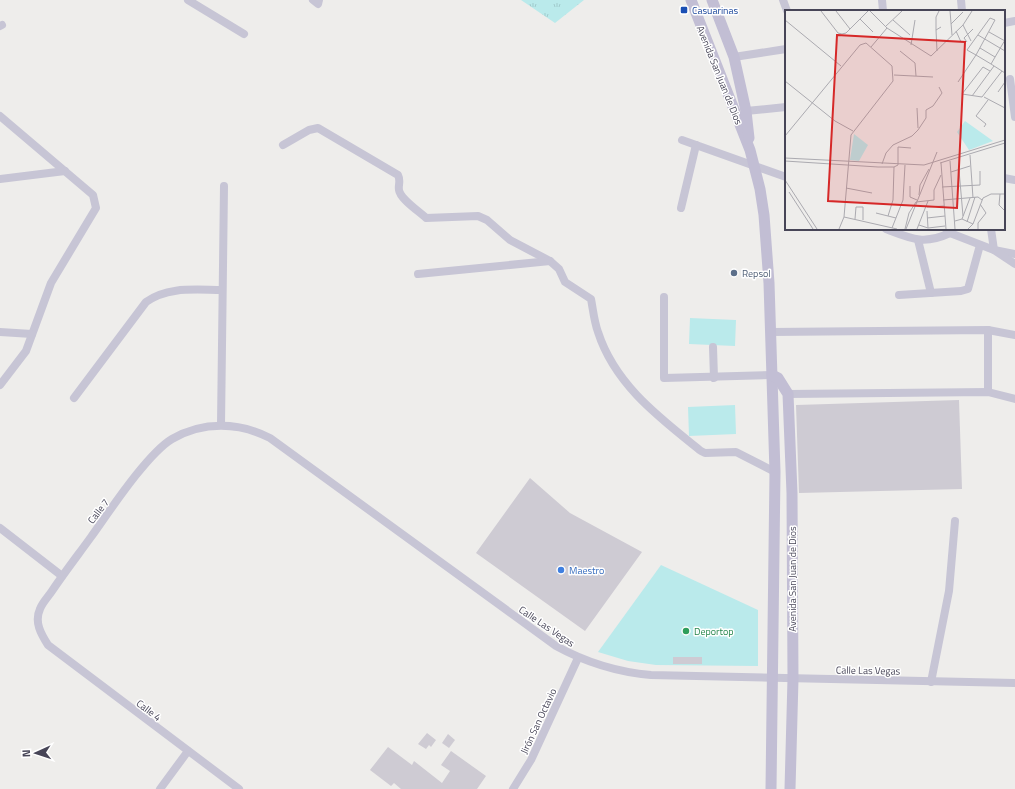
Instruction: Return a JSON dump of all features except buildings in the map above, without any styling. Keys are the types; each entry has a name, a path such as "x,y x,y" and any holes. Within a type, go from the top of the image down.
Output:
{"main road":[{"name":"Avenida San Juan de Dios","path":"691,0 750,150 755,166 764,215 771,332 775,472 771,789"},
{"name":"Avenida San Juan de Dios","path":"712,0 734,57 746,111 750,150"},
{"path":"772,375 778,378 788,394"},
{"name":"Avenida San Juan de Dios","path":"788,394 792,492 793,679 790,789"}],"street":[{"path":"188,0 244,34"},
{"path":"313,0 318,4 319,0"},
{"path":"783,0 787,10"},
{"path":"882,0 883,10"},
{"path":"961,0 962,10"},
{"path":"1005,23 1015,21"},
{"path":"734,57 785,49"},
{"path":"1010,79 1015,117"},
{"path":"746,111 785,107"},
{"path":"0,116 93,195 96,208 51,283 26,351 0,385"},
{"path":"283,145 309,130 318,128 398,175 400,183 399,190 402,196 426,218 478,216 487,220 510,240 550,261 559,269 566,282 591,298 598,331 607,354 619,375 650,410 705,453 736,452 775,472"},
{"path":"682,140 785,177"},
{"path":"681,208 696,145"},
{"path":"0,179 65,171"},
{"path":"1005,178 1015,180"},
{"path":"221,425 224,186"},
{"path":"889,230 918,240 934,240 948,231 994,250 1015,254"},
{"path":"991,230 994,250 1015,264"},
{"path":"918,240 931,294"},
{"path":"899,295 931,294 968,289 980,245"},
{"path":"418,274 550,261"},
{"path":"74,398 146,302 155,296 176,291 222,290"},
{"path":"664,297 664,378 714,378 772,375"},
{"path":"988,330 988,392"},
{"path":"771,332 988,330 1015,335"},
{"path":"0,332 32,334"},
{"path":"713,347 714,378"},
{"path":"788,394 988,392 1015,399"},
{"name":"Calle 7","path":"48,645 40,634 37,621 40,609 62,576 152,457 171,439 194,429 221,425"},
{"name":"Calle Las Vegas","path":"221,425 246,428 270,438 556,646 578,658 605,668 644,675 1015,683"},
{"path":"931,682 949,591 955,521"},
{"path":"0,528 62,576"},
{"name":"Calle 4","path":"48,645 239,789"},
{"name":"Jirón San Octavio","path":"513,789 531,760 578,658"},
{"path":"160,789 188,752"}],"green space":[{"path":"521,0 584,0 555,23"},
{"path":"690,318 736,320 735,346 689,344"},
{"path":"735,405 736,434 689,436 688,407"},
{"name":"Deportop","path":"661,565 758,610 758,666 656,665 628,661 598,652"}],"place":[{"name":"Casuarinas","path":"684,10"},
{"name":"Repsol","path":"734,273"},
{"name":"Maestro","path":"561,570"},
{"name":"Deportop","path":"686,631"}]}
